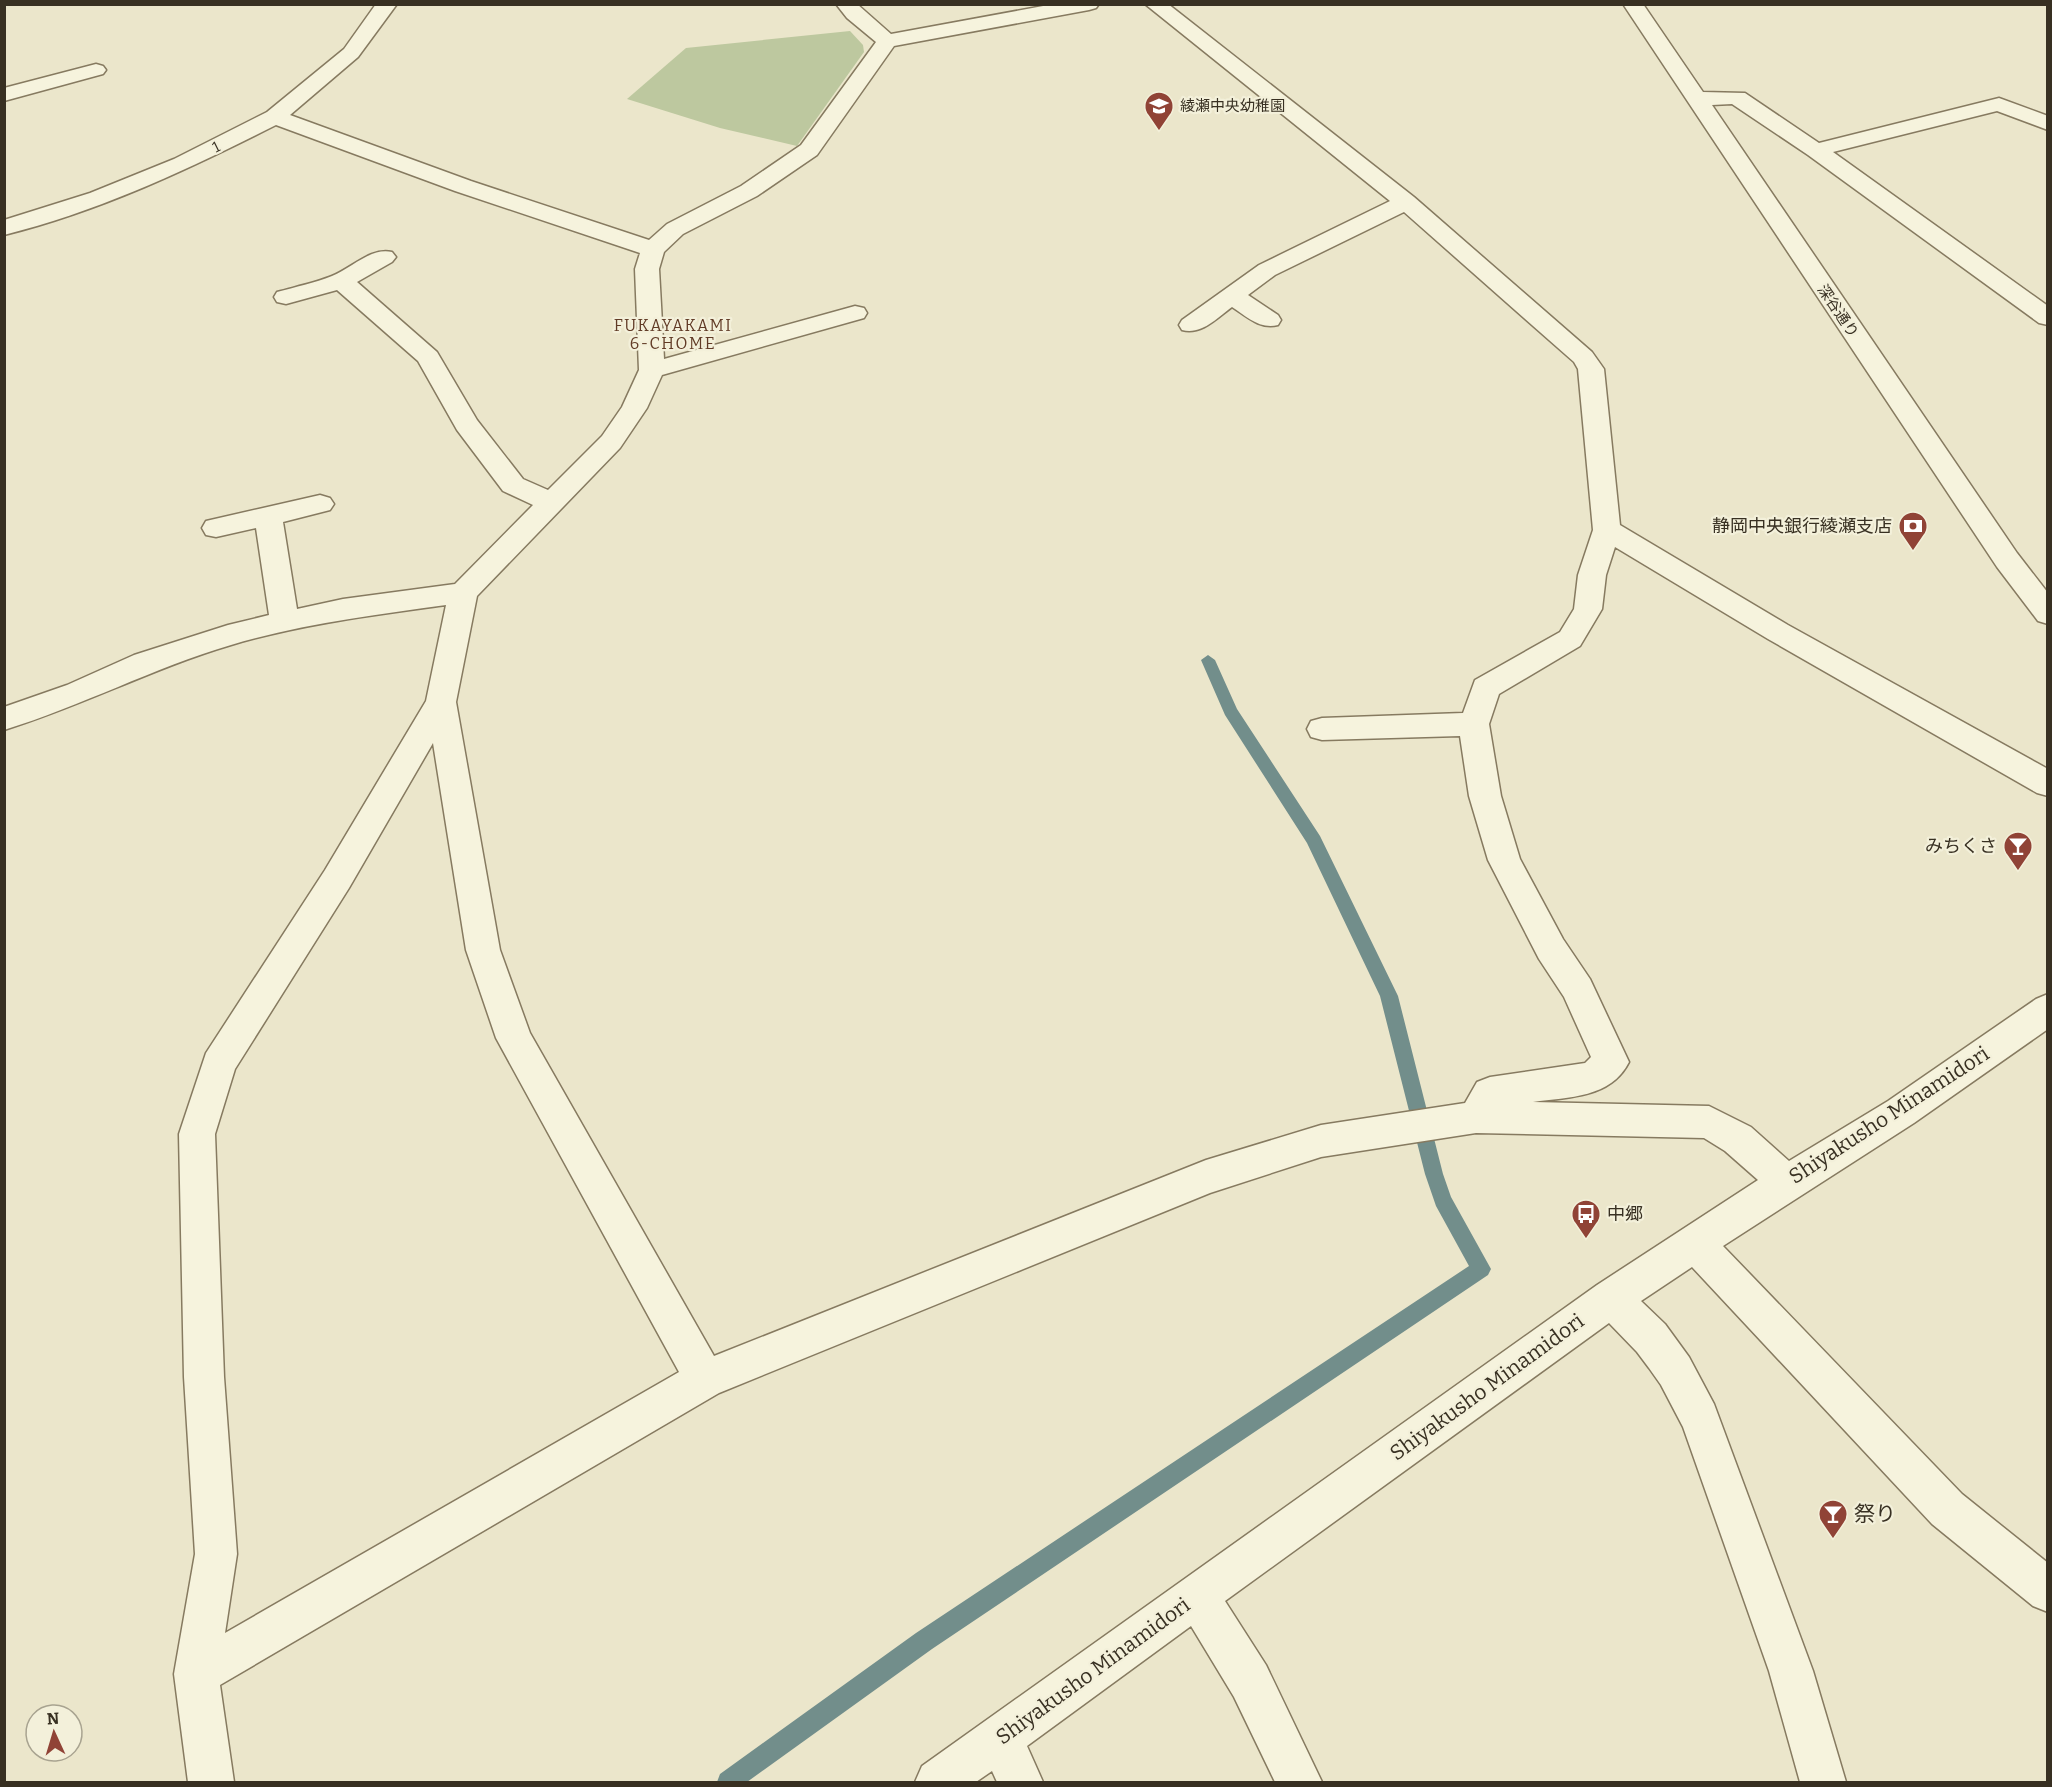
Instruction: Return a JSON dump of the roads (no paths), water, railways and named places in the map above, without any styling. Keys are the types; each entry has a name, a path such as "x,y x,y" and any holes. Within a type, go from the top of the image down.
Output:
{"street":[{"name":"1","path":"4,228 98,198 182,164 276,117 351,53 387,4"},
{"path":"846,4 854,14 887,41"},
{"path":"211,1782 196,1674 216,1554 204,1377 197,1134 219,1064 337,879 441,702 463,593 611,442 634,408 652,370 647,269 653,249 675,229 749,191 808,150 887,41 1089,4"},
{"path":"1155,4 1406,202 1583,357 1591,369 1607,530 1592,575 1588,609 1570,639 1486,688 1474,724 1485,796 1504,860 1551,949 1578,989 1611,1062 1594,1077 1490,1093 1476,1117"},
{"name":"深谷通り","path":"1633,4 2001,550 2048,614"},
{"path":"4,95 96,70"},
{"path":"1696,99 1737,98 1815,150 2048,318"},
{"path":"1815,150 1999,105 2048,124"},
{"path":"276,117 369,154 483,194 653,249"},
{"path":"1191,326 1267,270 1406,202"},
{"path":"286,297 341,281 384,257"},
{"path":"341,281 428,357 466,424 513,485 552,503"},
{"path":"1232,296 1269,320"},
{"path":"652,370 855,313"},
{"path":"216,528 320,504"},
{"path":"268,516 285,622"},
{"path":"1607,530 1778,632 2048,784"},
{"path":"4,719 78,693 144,663 228,635 343,609 463,593"},
{"path":"441,702 483,950 514,1038 705,1378"},
{"path":"1323,729 1474,724"},
{"name":"Shiyakusho Minamidori","path":"938,1782 1611,1298 1787,1182 1901,1112 2048,1009"},
{"path":"196,1674 705,1378 1206,1177 1321,1141 1476,1117 1709,1122 1738,1140 1787,1182"},
{"path":"1694,1242 1947,1509 2048,1591"},
{"path":"1611,1298 1651,1338 1676,1371 1700,1418 1791,1671 1823,1782"},
{"path":"1197,1596 1250,1681 1299,1782"},
{"path":"1000,1738 1020,1782"}],"waterway":[{"path":"728,1782 924,1641 1481,1269 1443,1200 1434,1174 1389,996 1314,840 1230,711 1208,660"}],"place":[{"name":"綾瀬中央幼稚園","path":"1159,132"},
{"name":"静岡中央銀行綾瀬支店","path":"1913,552"},
{"name":"みちくさ","path":"2018,872"},
{"name":"中郷","path":"1586,1240"},
{"name":"祭り","path":"1833,1540"}],"district":[{"name":"FUKAYAKAMI 6-CHOME","path":"673,334"}]}
